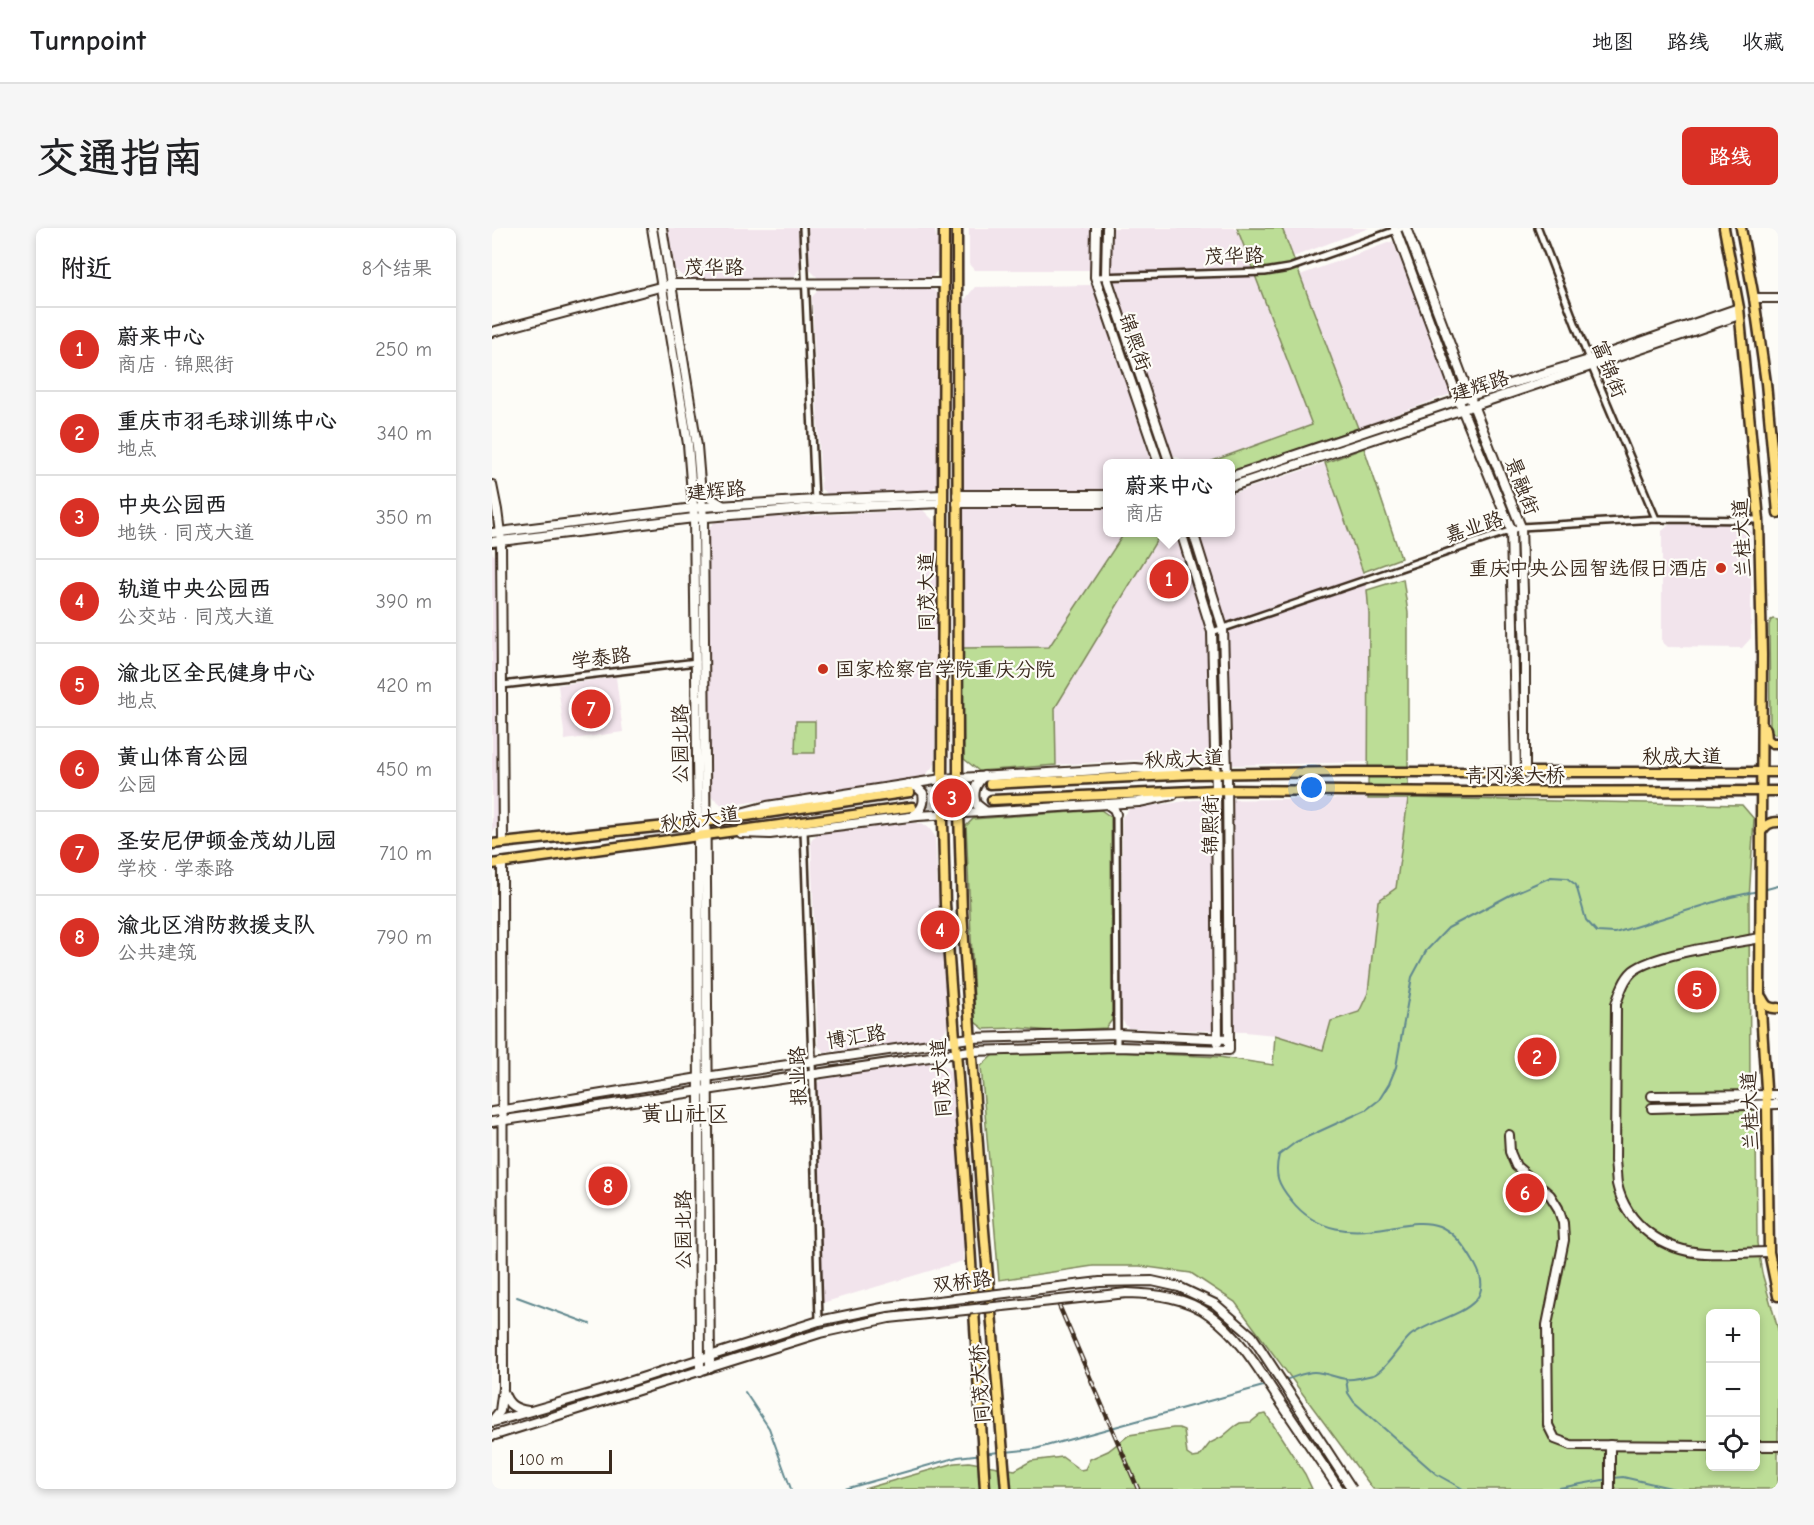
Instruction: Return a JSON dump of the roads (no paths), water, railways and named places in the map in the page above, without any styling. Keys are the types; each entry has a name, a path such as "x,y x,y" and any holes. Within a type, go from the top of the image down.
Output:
{"main road":[{"name":"同茂大道","path":"944,228 942,779 945,904 971,1278"},
{"name":"同茂大道","path":"957,228 959,814 970,1051 989,1277"},
{"name":"兰桂大道","path":"1724,228 1739,312 1759,520 1760,995 1767,1100 1769,1252 1778,1296"},
{"name":"兰桂大道","path":"1741,228 1766,383 1778,513"},
{"path":"1761,666 1766,709 1766,736 1772,743 1778,743"},
{"name":"秋成大道","path":"987,780 1343,772"},
{"name":"青冈溪大桥","path":"1343,772 1478,772"},
{"name":"秋成大道","path":"1478,772 1778,772"},
{"name":"秋成大道","path":"492,844 718,820 909,788"},
{"name":"秋成大道","path":"992,800 1194,790 1344,790"},
{"name":"青冈溪大桥","path":"1344,790 1685,791"},
{"name":"秋成大道","path":"1685,791 1778,791"},
{"name":"秋成大道","path":"492,864 730,832 912,812"},
{"path":"1761,832 1766,825 1778,822"},
{"path":"1760,995 1771,1009 1778,1008"},
{"name":"同茂大桥","path":"989,1277 1001,1450 1006,1489"},
{"name":"同茂大桥","path":"971,1278 985,1489"}],"street":[{"name":"公园北路","path":"652,228 698,508"},
{"name":"公园北路","path":"662,228 697,446 700,485 698,518 703,1078 700,1371"},
{"path":"803,228 815,504"},
{"name":"锦熙街","path":"1096,228 1095,277 1157,459"},
{"name":"锦熙街","path":"1107,228 1106,275 1168,459"},
{"name":"富锦街","path":"1538,228 1590,363 1656,519"},
{"name":"茂华路","path":"1095,277 1264,273 1289,268 1400,229"},
{"name":"景融街","path":"1400,229 1462,409 1511,530 1516,772"},
{"name":"景融街","path":"1400,229 1521,527 1526,772"},
{"name":"茂华路","path":"492,332 671,284 944,283"},
{"path":"1754,298 1778,298"},
{"name":"建辉路","path":"1235,475 1459,400 1471,401 1739,312"},
{"name":"建辉路","path":"1235,485 1462,409 1471,401"},
{"path":"492,485 502,685 503,843"},
{"path":"700,485 710,498 724,506"},
{"path":"957,499 1103,495"},
{"name":"建辉路","path":"496,532 724,506 943,499"},
{"path":"957,499 1103,503"},
{"name":"建辉路","path":"496,542 815,504"},
{"name":"嘉业路","path":"1212,632 1521,527 1656,519 1759,520"},
{"name":"锦熙街","path":"1183,537 1212,632 1216,774 1218,1049"},
{"name":"锦熙街","path":"1194,537 1223,628 1227,774 1229,1050"},
{"name":"学泰路","path":"502,685 699,661"},
{"path":"909,788 942,779 987,780"},
{"path":"986,812 976,804 974,792 980,780 987,780"},
{"path":"730,832 770,834 921,811 924,802 923,793 917,787 909,788"},
{"path":"912,812 959,814 1139,802 1194,790"},
{"path":"1106,804 1114,809 1116,814 1117,1047"},
{"name":"报业路","path":"804,830 819,1322"},
{"path":"492,1422 500,1412 503,1388 502,862"},
{"path":"1760,938 1647,962 1632,972 1621,988 1616,1004 1615,1161 1617,1184 1625,1205 1637,1223 1656,1239 1678,1249 1704,1253 1769,1252"},
{"name":"博汇路","path":"492,1112 955,1039 1117,1034 1229,1039"},
{"name":"博汇路","path":"492,1122 956,1052 1117,1047 1229,1050"},
{"name":"公园北路","path":"703,1090 710,1368"},
{"path":"1652,1108 1767,1100 1778,1095"},
{"path":"1652,1096 1767,1100 1778,1104"},
{"path":"1509,1135 1510,1152 1516,1166 1550,1195 1563,1223 1564,1240 1547,1325 1548,1425 1555,1439 1571,1445 1706,1446"},
{"name":"双桥路","path":"492,1422 604,1390 819,1322 887,1307 1100,1282 1152,1281 1179,1287 1215,1304 1252,1336 1352,1489"},
{"name":"双桥路","path":"492,1436 820,1333 889,1318 1127,1293 1152,1294 1174,1298 1193,1305 1209,1314 1242,1344 1339,1489"},
{"path":"503,1388 512,1406 531,1411"},
{"path":"1610,1445 1610,1489"},
{"path":"1760,1446 1778,1446"}],"waterway":[{"path":"1284,1380 1314,1372 1349,1379 1378,1373 1410,1336 1464,1309 1475,1301 1481,1291 1481,1278 1473,1261 1459,1240 1450,1232 1433,1224 1421,1223 1362,1230 1324,1225 1301,1211 1283,1189 1277,1174 1279,1155 1296,1142 1366,1110 1379,1100 1396,1067 1412,977 1426,951 1448,928 1512,894 1551,877 1567,878 1576,885 1586,920 1597,932 1615,933 1731,897 1758,891"},
{"path":"1763,890 1778,886"},
{"path":"517,1297 590,1324"},
{"path":"1346,1379 1348,1393 1354,1402 1436,1474 1463,1489"},
{"path":"1005,1452 1035,1449 1267,1385"},
{"path":"745,1392 769,1428 791,1489"},
{"path":"845,1489 958,1457 999,1452"},
{"path":"1613,1478 1623,1477 1675,1489"},
{"path":"1554,1489 1608,1479"}],"tunnel":[{"path":"910,792 990,784"},
{"path":"915,807 992,800"}],"railway":[{"path":"1058,1303 1138,1489"}],"place":[{"name":"重庆中央公园智选假日酒店","path":"1721,568"},
{"name":"蔚来中心","path":"1169,579"},
{"name":"国家检察官学院重庆分院","path":"823,669"},
{"name":"圣安尼伊顿金茂幼儿园","path":"591,709"},
{"name":"中央公园西","path":"952,798"},
{"name":"轨道中央公园西","path":"940,930"},
{"name":"渝北区全民健身中心","path":"1697,990"},
{"name":"重庆市羽毛球训练中心","path":"1537,1057"},
{"name":"渝北区消防救援支队","path":"608,1186"},
{"name":"黄山体育公园","path":"1525,1193"}],"district":[{"name":"黄山社区","path":"685,1114"}]}
